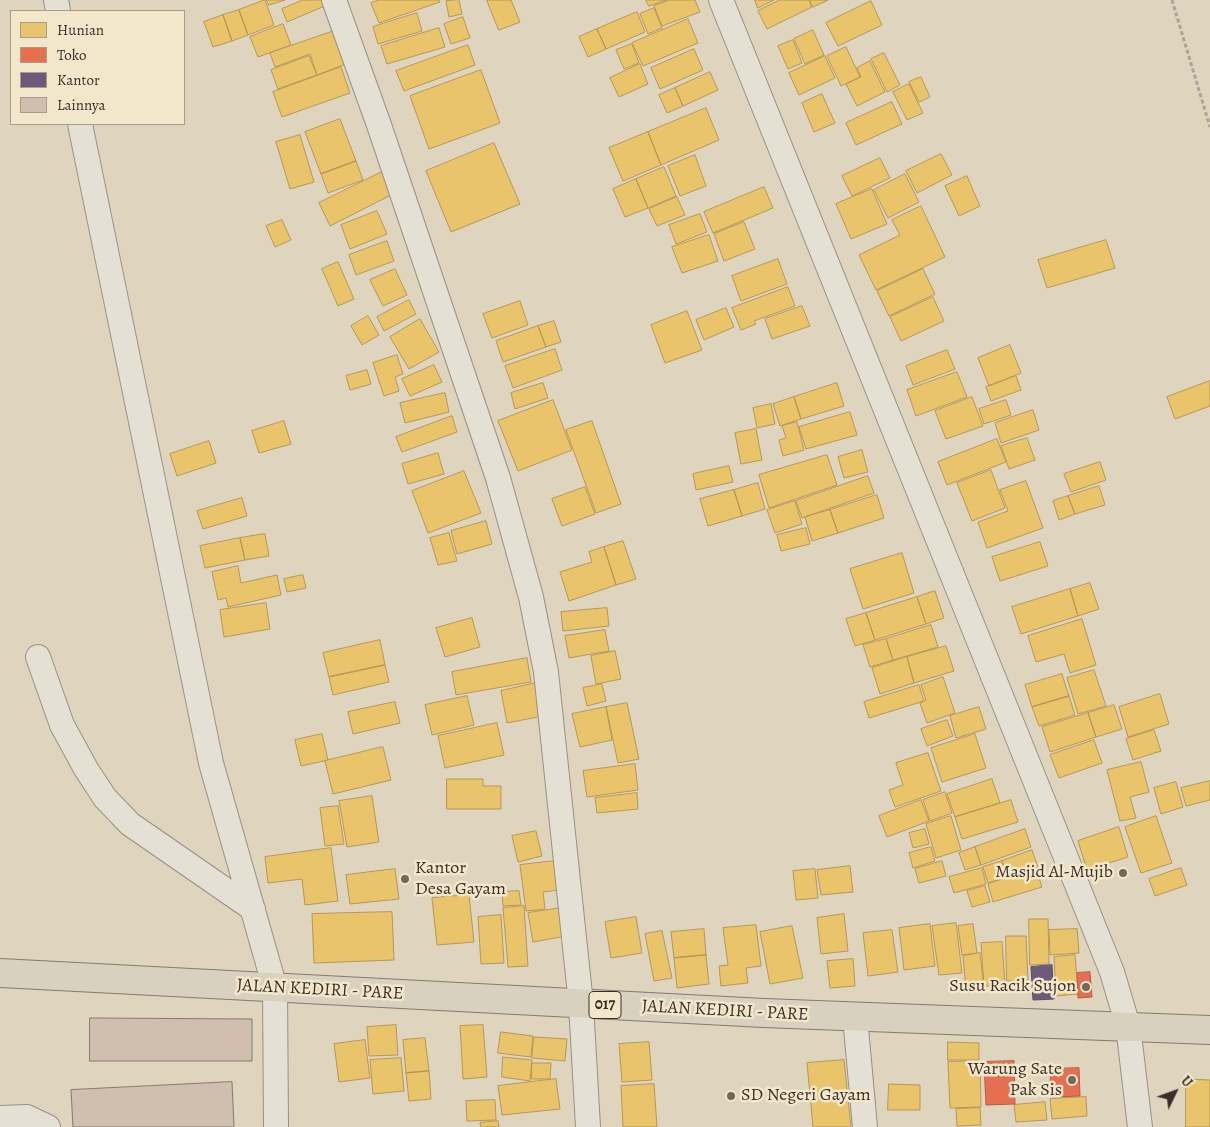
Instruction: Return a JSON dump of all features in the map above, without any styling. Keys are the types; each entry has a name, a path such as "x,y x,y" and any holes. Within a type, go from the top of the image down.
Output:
{"main road":[{"name":"JALAN KEDIRI - PARE","path":"0,973 855,1017 1210,1030"}],"street":[{"path":"334,0 379,125 498,478 531,597 546,672 581,1004 588,1127"},
{"path":"721,0 1112,972 1128,1026 1140,1127"},
{"path":"80,125 211,763 275,988 276,1127"},
{"path":"38,657 62,725 86,769 105,798 130,824 253,909"},
{"path":"855,1017 865,1127"},
{"path":"0,1118 27,1117 48,1127"}],"path":[{"path":"1172,0 1210,126"}],"building: Hunian":[{"path":"265,0 274,25 248,35 239,10"},
{"path":"267,0 285,0 269,5"},
{"path":"303,0 325,0 327,5 287,22 282,9"},
{"path":"379,0 439,0 440,2 379,23 371,3"},
{"path":"459,0 462,14 449,17 446,1"},
{"path":"487,0 511,0 520,22 499,30"},
{"path":"646,0 666,0 649,6"},
{"path":"670,0 695,0 700,12 662,26 654,6"},
{"path":"755,0 774,0 758,8"},
{"path":"780,0 809,0 812,7 767,29 758,11"},
{"path":"810,0 828,0 813,7"},
{"path":"871,1 882,25 838,46 826,23"},
{"path":"654,8 662,28 648,34 640,14"},
{"path":"239,10 248,35 232,41 223,15"},
{"path":"637,12 645,32 606,49 597,29"},
{"path":"417,13 422,31 378,44 373,27"},
{"path":"223,15 232,41 213,47 204,22"},
{"path":"463,17 470,38 451,44 444,24"},
{"path":"688,19 698,43 643,66 632,43"},
{"path":"283,24 291,45 258,57 250,37"},
{"path":"439,28 445,47 387,64 381,46"},
{"path":"597,29 606,49 588,57 579,37"},
{"path":"337,30 349,63 317,75 310,54 275,67 270,53"},
{"path":"813,30 824,55 805,64 794,39"},
{"path":"793,40 802,63 788,69 778,46"},
{"path":"632,44 639,63 624,69 616,50"},
{"path":"468,45 475,65 404,91 396,71"},
{"path":"846,47 860,77 841,86 827,56"},
{"path":"694,49 703,70 660,89 651,68"},
{"path":"884,53 900,85 887,92 871,59"},
{"path":"309,56 317,75 278,89 271,70"},
{"path":"825,56 835,78 799,95 789,73"},
{"path":"870,61 885,92 857,106 846,84 861,77 857,68"},
{"path":"640,64 648,84 619,97 610,78"},
{"path":"341,67 350,93 282,117 273,92"},
{"path":"481,70 500,123 429,149 410,96"},
{"path":"710,72 718,90 683,106 675,88"},
{"path":"921,77 930,97 919,102 909,82"},
{"path":"909,84 923,113 907,120 893,92"},
{"path":"675,88 683,106 667,113 659,95"},
{"path":"822,94 835,123 814,132 802,103"},
{"path":"892,102 902,124 856,145 846,123"},
{"path":"706,108 719,140 661,165 648,132"},
{"path":"340,119 356,161 321,174 305,132"},
{"path":"648,132 661,165 623,181 609,148"},
{"path":"300,135 314,182 290,189 276,142"},
{"path":"494,143 520,204 451,232 426,171"},
{"path":"941,154 952,175 917,193 906,171"},
{"path":"695,155 706,186 680,196 668,166"},
{"path":"880,158 890,178 852,196 842,176"},
{"path":"356,161 363,180 328,193 321,174"},
{"path":"664,167 676,196 648,208 636,179"},
{"path":"382,172 393,194 330,226 319,203"},
{"path":"905,174 919,202 888,218 874,190"},
{"path":"967,176 980,206 959,216 945,186"},
{"path":"636,179 648,208 625,217 613,189"},
{"path":"764,187 773,208 713,233 704,212"},
{"path":"872,189 887,224 851,239 836,204"},
{"path":"677,197 685,215 657,226 649,209"},
{"path":"921,206 945,257 876,290 859,255 900,235 892,220"},
{"path":"377,211 387,234 350,249 341,225"},
{"path":"700,214 707,232 676,244 669,225"},
{"path":"282,220 291,240 275,247 266,226"},
{"path":"744,222 755,249 724,261 714,234"},
{"path":"709,235 718,261 682,273 672,247"},
{"path":"1106,240 1115,268 1047,288 1038,260"},
{"path":"387,241 394,261 356,275 349,255"},
{"path":"778,259 787,284 741,301 732,276"},
{"path":"338,262 354,299 338,306 322,269"},
{"path":"395,269 407,295 383,306 370,280"},
{"path":"923,269 935,294 889,316 877,291"},
{"path":"788,287 795,306 754,321 756,324 741,330 732,308"},
{"path":"933,297 944,321 901,341 890,317"},
{"path":"409,300 416,314 384,331 377,317"},
{"path":"520,301 528,325 492,338 483,314"},
{"path":"802,306 810,326 772,339 765,319"},
{"path":"726,308 734,327 704,340 696,320"},
{"path":"687,311 702,350 665,363 651,325"},
{"path":"368,316 379,335 362,345 351,326"},
{"path":"420,319 439,352 409,369 390,337"},
{"path":"554,321 561,342 546,347 538,326"},
{"path":"538,326 546,347 503,362 496,341"},
{"path":"1010,345 1021,373 989,386 978,358"},
{"path":"555,349 562,370 513,388 505,366"},
{"path":"947,350 955,369 913,385 906,366"},
{"path":"397,355 403,374 395,377 399,391 384,396 373,363"},
{"path":"434,365 442,382 410,396 402,379"},
{"path":"367,370 371,384 350,390 346,376"},
{"path":"957,372 967,397 916,416 907,390"},
{"path":"1016,376 1021,390 991,401 986,387"},
{"path":"1210,381 1210,406 1175,419 1167,397"},
{"path":"543,383 548,398 515,409 511,393"},
{"path":"837,383 844,406 801,419 794,397"},
{"path":"445,393 449,412 405,423 400,403"},
{"path":"794,397 801,419 780,426 773,404"},
{"path":"972,397 983,426 946,439 935,411"},
{"path":"553,400 572,450 518,471 498,421"},
{"path":"1006,400 1011,415 984,424 979,409"},
{"path":"771,404 775,424 757,428 753,408"},
{"path":"1033,410 1039,430 1001,443 995,423"},
{"path":"850,412 857,435 806,449 799,427"},
{"path":"452,416 457,432 402,452 396,437"},
{"path":"284,421 291,444 259,453 252,431"},
{"path":"592,421 621,504 596,513 566,430"},
{"path":"797,422 804,450 783,456 779,440 786,438 782,426"},
{"path":"756,429 762,460 741,464 735,433"},
{"path":"1027,438 1035,460 1009,469 1001,446"},
{"path":"997,439 1006,462 947,485 938,462"},
{"path":"209,441 216,463 177,476 170,454"},
{"path":"862,450 868,472 844,478 838,457"},
{"path":"438,453 444,474 408,484 402,464"},
{"path":"827,455 837,485 769,508 759,475"},
{"path":"1100,462 1106,480 1071,492 1064,474"},
{"path":"729,466 733,482 696,490 693,474"},
{"path":"991,470 1005,508 972,521 957,483"},
{"path":"464,471 481,513 428,533 412,491"},
{"path":"868,476 874,493 802,518 796,501"},
{"path":"1026,481 1043,528 987,548 978,522 1008,511 1000,490"},
{"path":"758,483 765,509 742,516 734,490"},
{"path":"1099,486 1105,505 1075,514 1068,496"},
{"path":"585,487 595,514 562,526 552,499"},
{"path":"734,490 742,516 708,526 700,499"},
{"path":"877,495 884,518 838,533 830,510"},
{"path":"1068,496 1075,514 1059,520 1053,501"},
{"path":"242,498 247,516 203,529 197,511"},
{"path":"795,501 802,524 775,533 767,510"},
{"path":"830,510 838,533 812,541 805,517"},
{"path":"486,521 492,544 457,554 451,531"},
{"path":"806,528 810,544 781,551 777,535"},
{"path":"449,533 457,561 438,565 430,538"},
{"path":"265,534 269,556 245,560 240,538"},
{"path":"240,538 245,560 205,568 200,546"},
{"path":"623,541 636,579 616,585 604,547"},
{"path":"1040,542 1048,566 1000,581 992,557"},
{"path":"604,547 616,585 569,601 560,572 592,562 589,552"},
{"path":"902,553 914,593 863,609 850,569"},
{"path":"238,566 241,583 277,575 281,595 228,607 226,598 218,600 212,572"},
{"path":"303,575 306,588 287,592 284,579"},
{"path":"1090,583 1099,609 1078,616 1070,589"},
{"path":"1070,589 1078,616 1021,634 1012,607"},
{"path":"935,591 944,618 926,624 917,597"},
{"path":"917,597 926,624 875,640 866,613"},
{"path":"266,603 270,629 224,637 220,610"},
{"path":"607,608 609,626 563,631 561,612"},
{"path":"866,613 875,640 855,646 846,619"},
{"path":"472,618 480,647 445,657 436,628"},
{"path":"1082,619 1096,665 1070,673 1064,654 1036,662 1028,636"},
{"path":"931,625 938,647 893,660 886,639"},
{"path":"605,630 609,651 569,658 565,636"},
{"path":"886,639 893,660 870,667 863,645"},
{"path":"380,640 385,665 329,677 323,653"},
{"path":"946,646 954,671 914,683 907,657"},
{"path":"615,651 621,679 596,684 591,656"},
{"path":"907,657 914,683 880,694 872,668"},
{"path":"527,658 531,682 456,695 452,672"},
{"path":"385,665 389,682 333,695 329,677"},
{"path":"1094,670 1106,706 1078,714 1067,678"},
{"path":"1062,674 1069,696 1032,707 1025,685"},
{"path":"943,677 955,713 927,723 920,703 926,700 921,685"},
{"path":"536,683 543,716 507,723 501,691"},
{"path":"602,684 606,701 587,706 583,688"},
{"path":"919,685 924,701 869,718 864,702"},
{"path":"1160,694 1169,724 1128,737 1119,707"},
{"path":"467,696 474,725 432,735 425,705"},
{"path":"1069,696 1075,715 1039,726 1032,707"},
{"path":"395,702 400,723 353,734 348,712"},
{"path":"627,703 639,759 618,763 606,707"},
{"path":"1114,705 1122,729 1096,737 1088,713"},
{"path":"606,707 612,740 580,747 572,714"},
{"path":"979,707 986,729 956,738 950,716"},
{"path":"1088,713 1096,737 1050,752 1042,727"},
{"path":"947,720 953,736 927,746 921,729"},
{"path":"497,723 504,755 445,768 438,736"},
{"path":"1154,730 1161,751 1133,760 1126,739"},
{"path":"322,734 328,760 301,766 295,740"},
{"path":"975,734 986,768 942,782 931,748"},
{"path":"1094,740 1102,763 1059,778 1050,755"},
{"path":"383,747 391,780 333,794 325,761"},
{"path":"928,753 941,791 895,807 889,790 903,785 896,763"},
{"path":"1141,762 1149,792 1130,797 1136,818 1120,821 1107,770"},
{"path":"635,764 638,790 587,797 583,771"},
{"path":"447,779 483,779 483,786 501,786 501,809 447,809"},
{"path":"992,779 1000,803 955,817 947,794"},
{"path":"1210,781 1210,800 1186,806 1181,788"},
{"path":"1176,782 1183,807 1161,814 1154,788"},
{"path":"945,792 952,813 930,821 923,800"},
{"path":"637,793 638,809 597,813 595,798"},
{"path":"372,796 379,842 347,847 339,801"},
{"path":"921,800 929,821 887,837 879,816"},
{"path":"1011,800 1018,822 962,839 955,817"},
{"path":"338,806 344,844 325,846 320,808"},
{"path":"951,816 961,850 936,858 926,824"},
{"path":"1156,816 1172,863 1141,873 1125,827"},
{"path":"1119,827 1128,857 1087,870 1078,841"},
{"path":"925,829 929,844 913,848 909,833"},
{"path":"1025,829 1031,847 981,865 975,847"},
{"path":"536,831 542,856 518,862 512,836"},
{"path":"931,847 935,861 913,868 909,853"},
{"path":"975,847 981,865 965,870 959,853"},
{"path":"331,848 338,901 305,905 302,879 268,883 265,857"},
{"path":"1032,850 1038,867 1007,877 1002,861"},
{"path":"563,860 566,889 543,892 545,909 526,911 520,865"},
{"path":"942,861 946,876 919,883 915,869"},
{"path":"1002,861 1007,877 988,883 983,867"},
{"path":"850,866 853,892 821,895 817,870"},
{"path":"982,868 986,884 954,893 949,877"},
{"path":"1181,868 1187,885 1155,896 1149,879"},
{"path":"395,869 399,899 350,904 346,875"},
{"path":"815,869 818,898 796,900 793,871"},
{"path":"1036,869 1042,887 993,902 988,884"},
{"path":"985,886 990,902 972,907 967,891"},
{"path":"519,891 521,905 503,906 502,892"},
{"path":"469,895 474,942 437,945 432,898"},
{"path":"524,906 528,966 508,967 503,908"},
{"path":"561,908 566,936 533,942 528,913"},
{"path":"392,912 394,960 314,963 312,914"},
{"path":"844,914 848,951 821,954 817,918"},
{"path":"501,915 504,963 481,964 478,917"},
{"path":"636,917 642,953 611,958 605,922"},
{"path":"1029,919 1048,919 1049,964 1030,965"},
{"path":"956,923 962,973 939,975 932,926"},
{"path":"930,924 935,966 904,970 899,928"},
{"path":"973,924 977,953 962,955 958,926"},
{"path":"756,925 761,966 746,968 748,983 721,986 719,966 728,965 723,928"},
{"path":"792,926 803,978 770,984 760,932"},
{"path":"704,929 706,955 674,958 671,932"},
{"path":"1077,929 1079,953 1050,955 1049,930"},
{"path":"892,930 898,972 868,976 863,933"},
{"path":"662,931 672,978 654,981 645,934"},
{"path":"1006,936 1026,936 1028,980 1007,981"},
{"path":"1002,942 1005,985 984,986 981,943"},
{"path":"980,953 984,989 966,990 963,956"},
{"path":"706,955 709,984 677,988 674,958"},
{"path":"1075,955 1078,994 1056,996 1054,957"},
{"path":"853,959 855,986 830,988 827,961"},
{"path":"396,1025 398,1055 369,1056 367,1027"},
{"path":"483,1025 487,1077 463,1079 460,1026"},
{"path":"501,1032 533,1036 531,1057 498,1053"},
{"path":"534,1037 567,1039 565,1061 532,1058"},
{"path":"425,1038 429,1071 406,1073 403,1040"},
{"path":"365,1040 370,1078 339,1082 334,1044"},
{"path":"649,1042 652,1080 622,1082 619,1044"},
{"path":"948,1042 979,1043 979,1060 948,1060"},
{"path":"503,1057 532,1060 530,1081 502,1077"},
{"path":"401,1058 404,1091 373,1094 370,1060"},
{"path":"844,1060 851,1127 813,1127 807,1063"},
{"path":"980,1061 981,1107 950,1108 948,1062"},
{"path":"532,1063 551,1063 550,1079 532,1079"},
{"path":"429,1071 431,1099 409,1101 406,1073"},
{"path":"556,1079 560,1109 502,1115 498,1086"},
{"path":"1186,1079 1210,1080 1210,1127 1186,1127"},
{"path":"654,1084 657,1127 623,1127 621,1086"},
{"path":"889,1084 920,1085 920,1110 888,1110"},
{"path":"1086,1097 1087,1116 1052,1119 1050,1099"},
{"path":"495,1100 496,1120 467,1121 466,1101"},
{"path":"1045,1102 1047,1120 1016,1122 1014,1105"},
{"path":"980,1108 981,1125 957,1126 956,1109"},
{"path":"498,1121 499,1127 481,1127 480,1123"}],"building: Toko":[{"path":"1090,972 1092,997 1078,998 1077,973"},
{"path":"1014,1061 1015,1104 986,1105 984,1062"},
{"path":"1079,1068 1080,1096 1051,1097 1050,1069"}],"building: Kantor":[{"path":"1052,965 1054,999 1033,1000 1031,967"}],"building: Lainnya":[{"path":"90,1018 252,1019 252,1061 90,1061"},
{"path":"232,1082 234,1127 73,1127 71,1090"}],"place":[{"name":"Masjid Al-Mujib","path":"1123,873"},
{"name":"Kantor Desa Gayam","path":"405,879"},
{"name":"Susu Racik Sujon","path":"1086,987"},
{"name":"Warung Sate Pak Sis","path":"1072,1080"},
{"name":"SD Negeri Gayam","path":"731,1096"}]}
